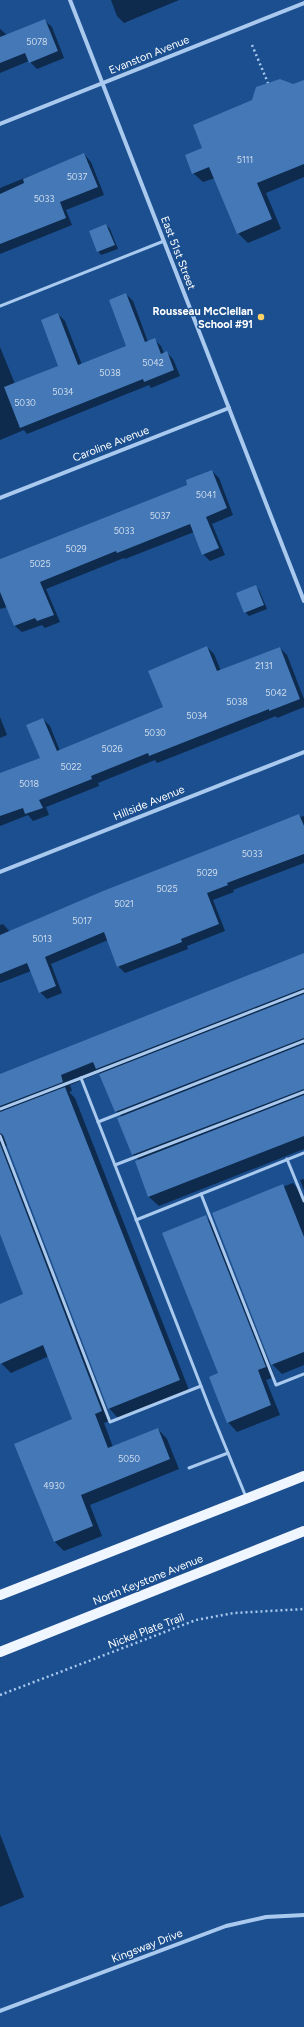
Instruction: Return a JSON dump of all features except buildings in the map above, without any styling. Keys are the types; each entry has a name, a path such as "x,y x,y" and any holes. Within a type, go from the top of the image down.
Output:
{"main road":[{"path":"0,1595 5,1591 304,1476"},
{"name":"North Keystone Avenue","path":"0,1652 304,1531"}],"street":[{"name":"East 51st Street","path":"70,0 304,601"},
{"name":"Evanston Avenue","path":"0,124 304,3"},
{"name":"Caroline Avenue","path":"0,498 229,408"},
{"name":"Hillside Avenue","path":"0,872 304,752"},
{"name":"Kingsway Drive","path":"0,2011 226,1926 266,1917 304,1915"}],"lane":[{"path":"0,306 164,241"},
{"path":"0,1109 304,991"},
{"path":"98,1122 304,1041"},
{"path":"81,1078 246,1498"},
{"path":"115,1165 304,1092"},
{"path":"0,1136 110,1422 201,1386"},
{"path":"136,1220 304,1153"},
{"path":"287,1160 304,1201"},
{"path":"201,1194 276,1385 304,1374"},
{"path":"189,1468 228,1453"}],"path":[{"path":"252,45 268,83"},
{"name":"Nickel Plate Trail","path":"0,1695 196,1620 234,1613 304,1608"}],"place":[{"name":"Rousseau McClellan School #91","path":"261,317"}]}
